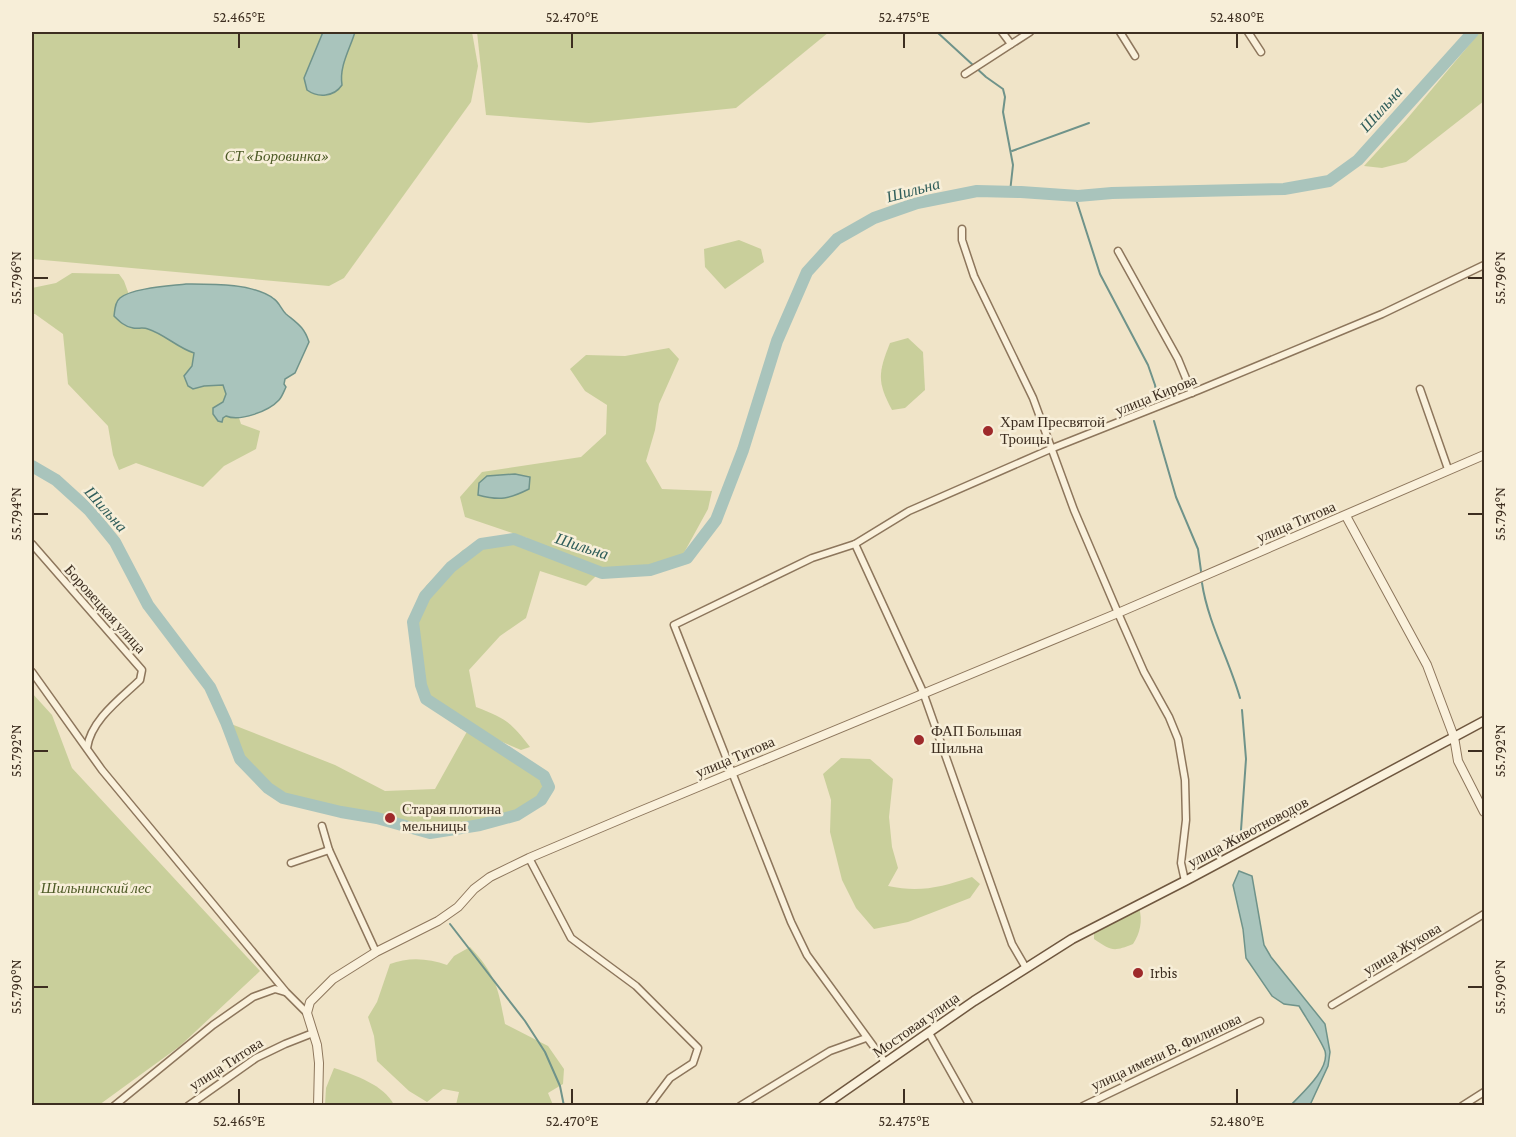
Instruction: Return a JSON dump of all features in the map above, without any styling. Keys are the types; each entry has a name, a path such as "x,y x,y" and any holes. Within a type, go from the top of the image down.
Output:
{"main road":[{"name":"улица Животноводов","path":"1026,968 1072,939 1485,721"},
{"name":"Мостовая улица","path":"823,1106 974,1001 1026,968"}],"street":[{"path":"1002,32 1011,44"},
{"path":"965,74 1030,32"},
{"path":"1120,32 1135,56"},
{"path":"1248,32 1261,52"},
{"path":"962,229 962,240 974,276 1028,388 1053,448 1074,510 1118,613 1144,672 1169,717 1178,739 1185,780 1186,820 1181,863 1185,881"},
{"path":"1118,251 1178,359 1192,393"},
{"name":"улица Кирова","path":"733,773 674,625 812,558 855,544 909,511 1053,448 1382,315 1485,265"},
{"path":"1420,389 1448,469"},
{"name":"улица Титова","path":"307,1013 310,1002 326,985 376,952 438,921 458,907 474,889 490,877 530,858 923,692 1118,613 1485,454"},
{"path":"1346,516 1428,665 1454,737 1458,761 1485,812"},
{"name":"Боровецкая улица","path":"32,544 142,670 140,680 96,725 90,734 87,749"},
{"path":"855,544 923,692 1012,944 1026,968"},
{"path":"32,672 87,749 160,842 286,992 307,1013 319,1063 318,1106"},
{"path":"733,773 791,922 807,955 885,1062"},
{"path":"322,826 329,850 376,952"},
{"path":"291,863 329,850"},
{"path":"530,858 571,938 636,986 698,1048 693,1063 670,1078 649,1106"},
{"name":"улица Жукова","path":"1332,1005 1485,914"},
{"path":"114,1106 213,1025 253,997 275,989 286,992"},
{"name":"улица имени В. Филинова","path":"1083,1106 1260,1021"},
{"name":"улица Титова","path":"188,1106 256,1058 313,1033"},
{"path":"929,1033 968,1104"},
{"name":"Мостовая улица","path":"741,1106 830,1050 866,1038"},
{"path":"1462,1106 1485,1092"}],"green space":[{"name":"СТ «Боровинка»","path":"32,32 472,32 478,66 471,102 344,278 329,286 32,259"},
{"path":"477,32 829,32 736,108 589,123 486,115"},
{"path":"1480,32 1484,32 1484,101 1406,162 1382,168 1364,166 1406,120"},
{"path":"739,240 761,249 764,262 725,289 705,267 704,249"},
{"path":"72,273 119,274 124,281 136,314 188,341 229,387 241,424 260,431 256,449 224,466 203,487 136,463 119,470 113,455 108,426 68,384 63,334 32,314 32,288 56,283"},
{"path":"908,338 923,352 925,390 905,408 892,410 884,392 881,370 890,343"},
{"path":"669,348 679,359 659,404 655,430 646,461 662,489 712,491 708,509 680,560 642,571 605,567 586,586 540,571 526,618 500,636 469,670 476,707 507,722 530,747 521,750 474,730 544,776 549,787 541,800 517,815 480,825 430,833 377,818 283,798 268,788 240,759 226,722 335,765 385,791 435,789 469,728 461,729 421,685 409,634 426,586 463,550 491,539 527,538 465,517 460,497 482,472 581,457 606,434 607,405 585,391 570,369 586,355 625,356"},
{"name":"Шильнинский лес","path":"32,693 52,715 72,768 260,971 180,1046 99,1105 32,1105"},
{"path":"841,758 870,759 893,779 889,817 892,847 898,868 888,886 910,889 930,888 972,877 980,884 970,898 908,922 874,929 856,908 842,880 830,832 831,800 823,774"},
{"path":"1139,908 1140,927 1133,944 1113,949 1094,939 1094,931"},
{"path":"470,947 495,982 505,1024 548,1046 564,1069 563,1084 548,1093 553,1105 456,1105 459,1092 443,1089 427,1102 409,1091 377,1061 374,1036 368,1017 377,1002 390,964 418,959 447,965 454,956"},
{"path":"334,1068 376,1086 394,1105 325,1105 326,1088"}],"water":[{"path":"323,32 355,32 343,64 342,85 335,92 326,95 311,93 307,90 304,78"},
{"path":"186,284 244,287 255,290 276,300 286,314 303,329 309,342 295,373 285,379 286,387 280,399 274,404 254,414 239,418 226,416 222,422 218,421 213,414 213,408 223,402 226,394 223,385 193,389 188,386 184,376 192,366 194,353 154,331 127,326 114,316 117,302 126,295 152,288"},
{"path":"515,474 530,477 529,489 504,498 478,495 479,483 487,476"},
{"path":"1239,871 1252,876 1264,945 1325,1024 1330,1052 1328,1066 1310,1105 1291,1105 1319,1073 1325,1058 1325,1051 1299,1006 1284,1004 1272,996 1246,958 1243,929 1233,885"}],"waterway":[{"path":"937,32 986,77 1003,89 1005,97 1003,112 1013,165 1010,192"},
{"name":"Шильна","path":"32,466 56,480 89,510 115,542 148,605 210,687 240,759 268,788 283,798 377,818 430,833 480,825 517,815 541,800 549,787 544,776 426,699 421,685 413,622 425,596 451,567 481,544 514,539 602,573 650,570 687,558 716,520 743,450 777,341 807,272 837,239 874,218 917,203 977,191 1078,196 1112,193 1284,189 1329,181 1358,160 1473,32"},
{"path":"1012,151 1089,123"},
{"path":"1075,196 1100,274 1148,365 1158,402"},
{"path":"1154,421 1176,497 1198,549 1201,571"},
{"path":"1202,583 1209,612 1240,698"},
{"path":"1241,830 1246,759 1242,710"},
{"path":"450,924 525,1021 545,1052 560,1086 564,1106"}],"place":[{"name":"Храм Пресвятой Троицы","path":"988,431"},
{"name":"ФАП Большая Шильна","path":"919,740"},
{"name":"Старая плотина мельницы","path":"390,818"},
{"name":"Irbis","path":"1138,973"}]}
